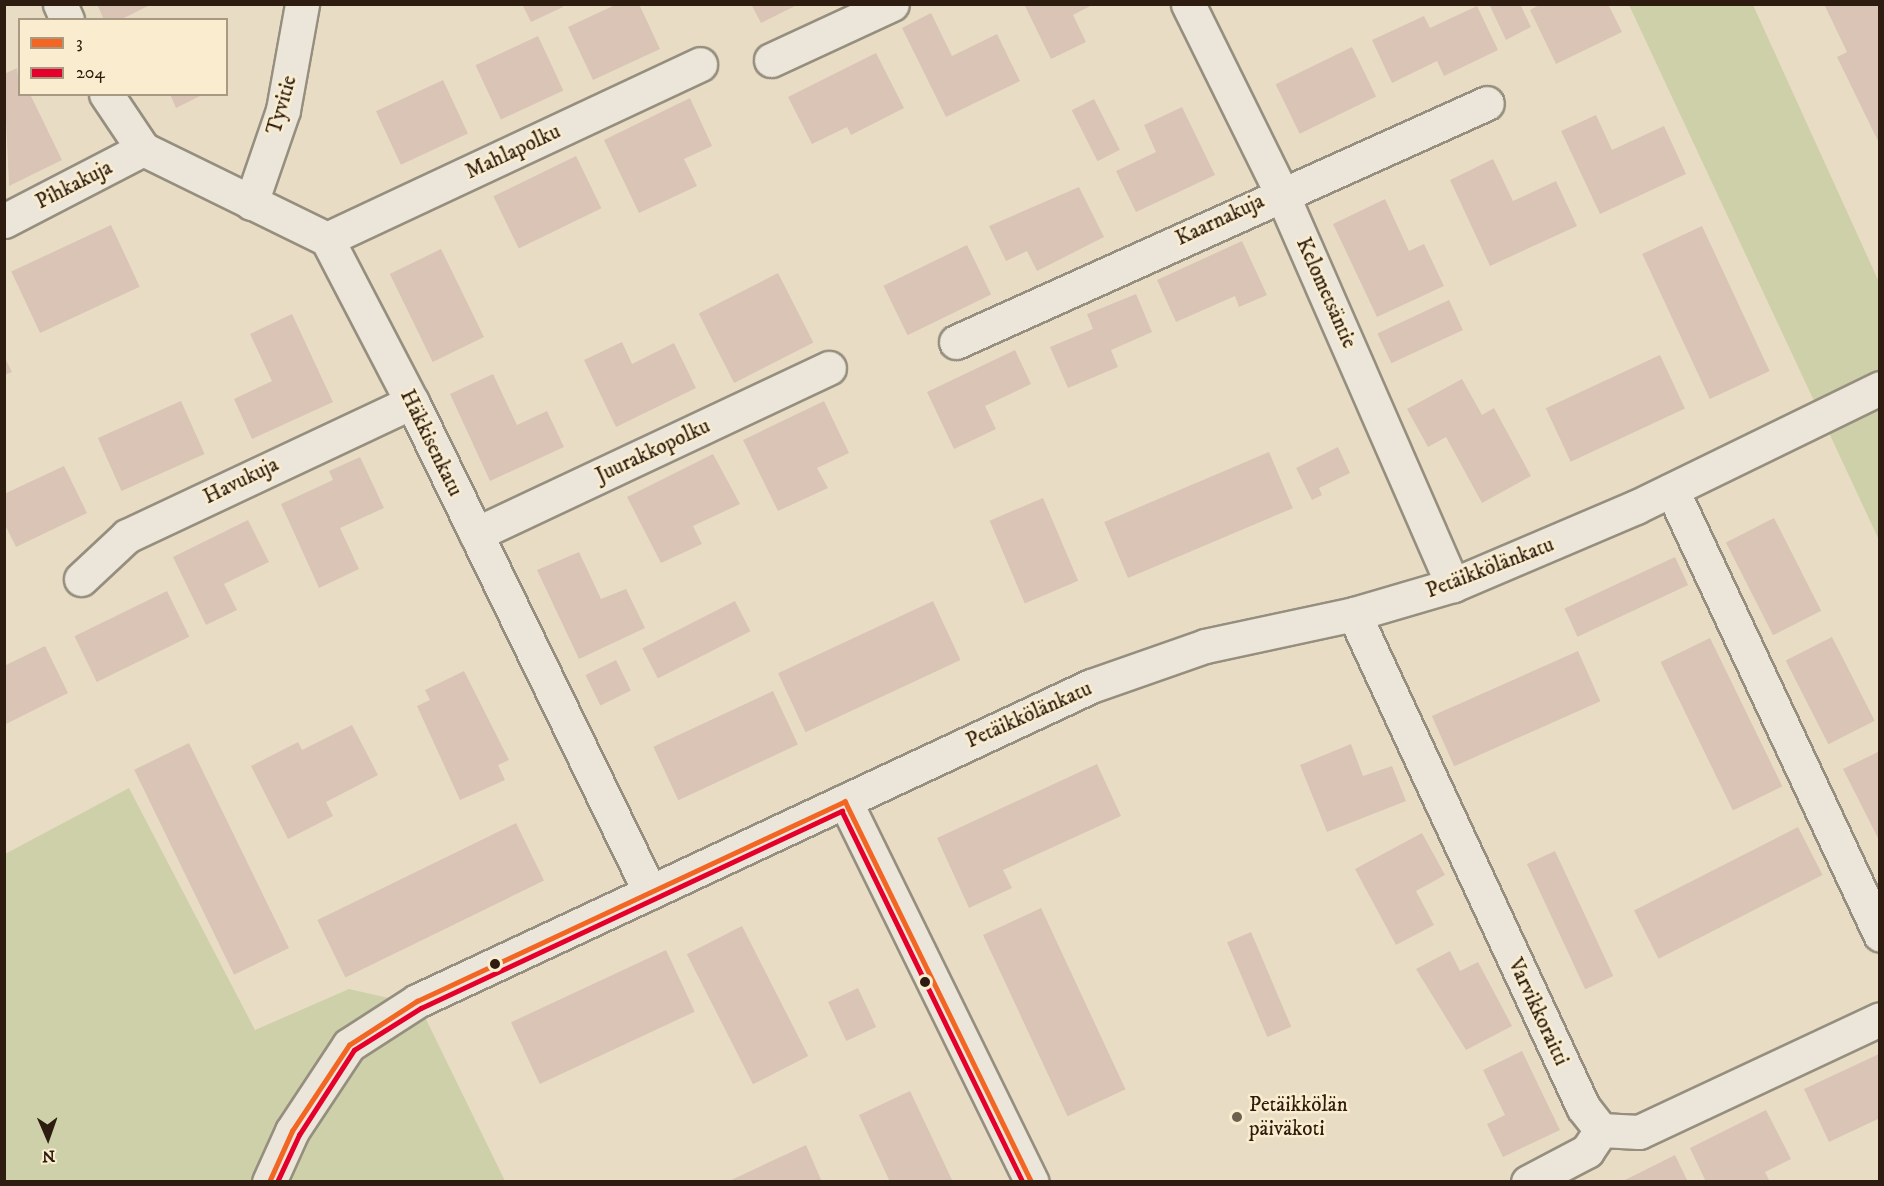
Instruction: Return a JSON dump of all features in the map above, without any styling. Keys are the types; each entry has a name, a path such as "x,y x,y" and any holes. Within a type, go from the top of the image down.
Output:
{"street":[{"path":"60,4 67,18"},
{"name":"Tyvitie","path":"251,203 283,110 302,4"},
{"path":"771,60 892,4"},
{"name":"Kelometsäntie","path":"1188,4 1281,192 1453,585"},
{"name":"Mahlapolku","path":"327,239 700,64"},
{"path":"107,96 143,149 327,239"},
{"name":"Kaarnakuja","path":"956,342 1281,192 1487,103"},
{"name":"Pihkakuja","path":"4,221 143,149"},
{"name":"Häkkisenkatu","path":"327,239 412,402 650,892"},
{"name":"Juurakkopolku","path":"476,534 829,368"},
{"name":"Petäikkölänkatu","path":"269,1182 292,1131 349,1045 417,1000 1091,686 1205,645 1354,614 1453,585 1672,490 1880,388"},
{"name":"Havukuja","path":"81,579 128,536 412,402"},
{"path":"1672,490 1880,935"},
{"name":"Varvikkoraitti","path":"1354,614 1583,1107 1601,1130"},
{"path":"845,801 1032,1182"},
{"path":"1528,1182 1587,1151 1601,1130 1639,1131 1880,1019"}],"green space":[{"path":"1629,5 1753,5 1879,282 1879,540"},
{"path":"129,788 255,1030 349,989 419,1005 505,1181 5,1182 5,854"}],"building":[{"path":"97,4 152,4 124,18 103,18"},
{"path":"522,4 562,4 563,7 531,22"},
{"path":"617,4 639,4 660,49 593,80 568,27"},
{"path":"751,4 799,4 761,23"},
{"path":"1024,4 1094,4 1073,15 1086,42 1051,59"},
{"path":"1489,4 1520,4 1531,27 1506,40"},
{"path":"1541,4 1608,4 1622,32 1556,64 1530,10"},
{"path":"1824,4 1880,4 1880,145 1837,57 1847,52"},
{"path":"1477,6 1498,50 1444,76 1437,61 1392,83 1372,40 1424,16 1430,28"},
{"path":"931,13 952,56 997,34 1020,81 946,117 902,28"},
{"path":"538,36 563,90 501,120 475,65"},
{"path":"1352,47 1376,96 1300,134 1276,84"},
{"path":"876,53 904,108 851,135 847,127 812,144 788,97"},
{"path":"17,68 18,96 31,96 62,160 9,186 4,74"},
{"path":"443,80 468,133 401,165 376,111"},
{"path":"171,96 200,96 176,108"},
{"path":"690,98 712,146 684,159 697,186 639,213 604,140"},
{"path":"1094,99 1120,150 1098,161 1072,110"},
{"path":"1182,107 1215,175 1136,212 1116,171 1156,152 1144,125"},
{"path":"1596,115 1612,150 1664,126 1686,174 1600,214 1561,131"},
{"path":"576,156 601,208 519,248 493,196"},
{"path":"1493,159 1513,201 1556,181 1577,226 1490,266 1450,180"},
{"path":"1079,187 1104,237 1037,271 1027,251 1006,261 989,226"},
{"path":"1385,199 1409,251 1424,244 1444,286 1377,317 1333,224"},
{"path":"111,225 140,287 40,333 11,271"},
{"path":"1702,226 1770,371 1710,399 1642,254"},
{"path":"1242,241 1267,295 1239,307 1235,296 1176,322 1157,280"},
{"path":"967,245 991,294 908,335 883,286"},
{"path":"441,249 484,337 433,362 390,274"},
{"path":"778,273 813,342 734,383 699,313"},
{"path":"1136,294 1152,332 1111,350 1118,367 1068,388 1050,347 1093,329 1087,314"},
{"path":"1449,300 1463,330 1391,363 1377,333"},
{"path":"292,314 333,402 252,439 234,399 272,381 250,334"},
{"path":"622,342 632,364 674,343 696,388 616,427 584,360"},
{"path":"1015,350 1031,384 985,406 996,429 954,449 927,392"},
{"path":"1660,355 1685,408 1571,462 1546,408"},
{"path":"4,356 12,372 4,375"},
{"path":"493,374 517,425 547,411 564,447 490,481 450,394"},
{"path":"1462,379 1482,415 1494,408 1531,476 1482,503 1446,437 1428,447 1407,409"},
{"path":"181,401 205,454 121,491 98,438"},
{"path":"824,401 849,453 817,468 828,488 778,511 743,440"},
{"path":"1338,447 1350,473 1319,488 1322,495 1312,500 1296,468"},
{"path":"1269,452 1293,508 1128,578 1104,522"},
{"path":"713,454 740,504 693,526 702,544 661,563 627,497"},
{"path":"360,457 384,508 340,528 359,569 319,588 281,504 333,480 329,471"},
{"path":"64,466 87,513 16,547 4,523 4,494"},
{"path":"1043,498 1078,581 1025,604 990,521"},
{"path":"1774,518 1821,611 1773,635 1726,543"},
{"path":"248,520 269,562 224,584 237,610 206,625 173,557"},
{"path":"579,552 601,599 626,589 645,628 579,659 537,570"},
{"path":"1675,557 1688,585 1578,637 1564,609"},
{"path":"167,591 189,637 97,682 74,636"},
{"path":"735,601 750,631 658,679 642,648"},
{"path":"933,601 960,660 805,732 778,673"},
{"path":"1832,637 1875,721 1828,744 1786,661"},
{"path":"1710,638 1782,786 1733,810 1661,662"},
{"path":"45,646 68,693 4,725 4,666"},
{"path":"1578,651 1600,701 1454,766 1432,716"},
{"path":"616,660 631,691 600,705 585,675"},
{"path":"464,671 509,760 498,765 505,780 460,800 417,706 430,700 425,690"},
{"path":"773,691 798,744 678,800 653,747"},
{"path":"352,725 378,775 326,802 333,816 288,839 251,766 298,742 302,750"},
{"path":"189,743 289,948 234,975 134,770"},
{"path":"1351,744 1363,776 1392,766 1406,801 1327,832 1300,765"},
{"path":"1880,751 1880,842 1843,769"},
{"path":"1097,764 1121,816 1003,870 1012,888 969,908 937,838"},
{"path":"516,823 544,881 345,977 317,920"},
{"path":"1798,827 1823,875 1659,959 1634,911"},
{"path":"1422,833 1445,875 1416,891 1434,925 1396,945 1355,869"},
{"path":"1555,851 1613,976 1585,989 1527,864"},
{"path":"1041,908 1126,1089 1068,1116 983,935"},
{"path":"742,926 808,1056 753,1084 687,954"},
{"path":"1251,932 1291,1027 1267,1037 1227,942"},
{"path":"666,950 695,1012 540,1084 511,1022"},
{"path":"1450,951 1460,971 1478,962 1512,1026 1466,1050 1416,969"},
{"path":"858,988 876,1027 846,1041 828,1002"},
{"path":"1522,1051 1560,1130 1503,1157 1487,1124 1505,1115 1483,1070"},
{"path":"1879,1054 1880,1118 1829,1142 1804,1089"},
{"path":"910,1091 953,1182 890,1182 859,1115"},
{"path":"1766,1110 1791,1159 1765,1172 1770,1182 1706,1182 1690,1148"},
{"path":"806,1145 822,1182 727,1182"},
{"path":"1675,1155 1688,1182 1621,1182"}],"transit line":[{"name":"3","path":"269,1182 292,1131 349,1045 417,1001 845,801 1032,1182"},
{"name":"204","path":"277,1182 299,1135 354,1050 421,1008 842,811 1023,1182"}],"place":[{"name":"Petäikkölän päiväkoti","path":"1237,1117"}]}
